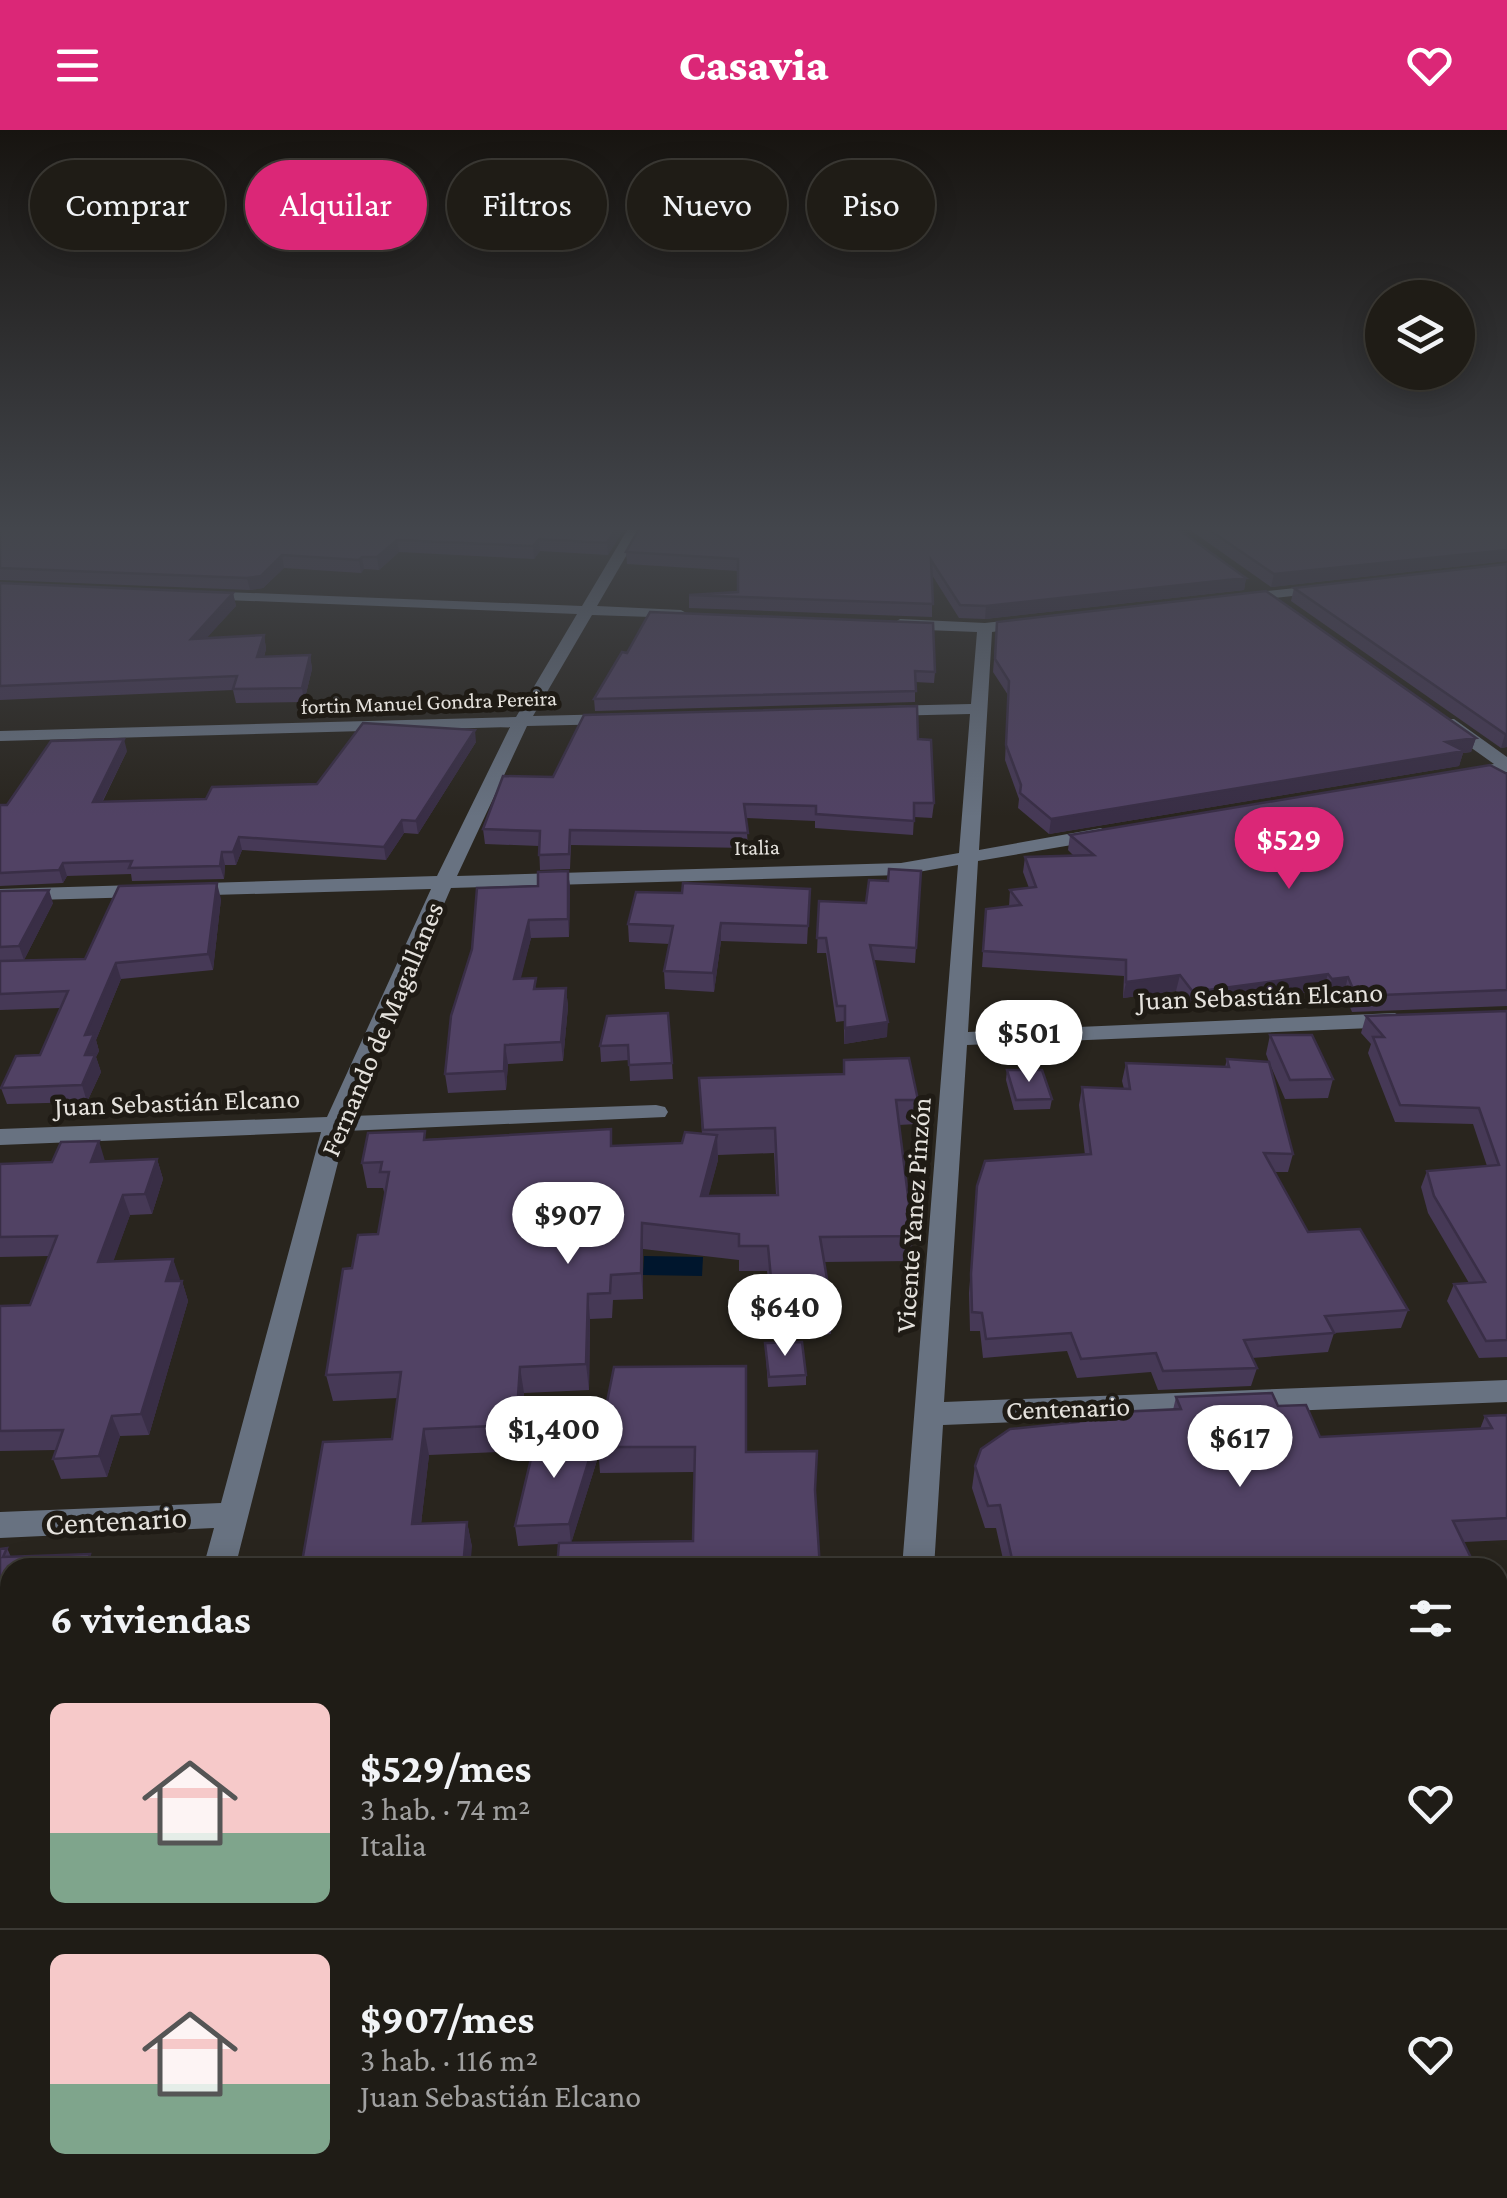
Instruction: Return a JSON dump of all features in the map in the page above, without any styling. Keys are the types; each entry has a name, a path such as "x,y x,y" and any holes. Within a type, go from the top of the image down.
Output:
{"street":[{"name":"Fernando de Magallanes","path":"221,1558 335,1126 521,722 578,624"},
{"path":"886,624 985,628 1028,624"},
{"name":"Vicente Yanez Pinzón","path":"919,1558 985,628"},
{"path":"860,712 979,708"},
{"path":"1427,708 1507,766"},
{"name":"fortin Manuel Gondra Pereira","path":"0,736 641,718"},
{"path":"1450,776 1507,766"},
{"name":"Italia","path":"0,896 901,869 1123,830"},
{"name":"Juan Sebastián Elcano","path":"956,1038 1428,1019"},
{"name":"Juan Sebastián Elcano","path":"0,1138 656,1112"},
{"name":"Centenario","path":"928,1414 1507,1390"},
{"name":"Centenario","path":"0,1525 232,1515"}],"water":[{"path":"644,1256 703,1257 702,1276 643,1275"}],"building":[{"path":"0,624 205,624 191,639 264,635 257,657 310,655 302,688 233,689 237,676 0,686"},
{"path":"644,624 933,624 935,672 915,671 916,691 594,699 622,652 627,653"},
{"path":"997,624 1312,624 1476,738 1446,742 1464,751 1051,819 1020,793 1021,785 1006,745 1009,681 995,659"},
{"path":"1345,624 1507,624 1505,734"},
{"path":"917,706 918,739 931,740 934,803 914,803 914,821 816,814 816,806 744,804 748,833 570,830 569,854 539,855 540,831 483,829 503,776 553,777 584,715"},
{"path":"363,723 475,730 416,821 402,820 384,847 239,837 233,852 222,852 220,866 129,868 132,861 63,863 59,870 0,873 0,805 7,805 51,741 124,739 93,802 206,799 212,787 317,784"},
{"path":"1490,765 1507,774 1507,990 1356,996 1348,977 1332,979 1328,974 1193,992 1180,975 1126,982 1126,960 983,951 986,909 1021,905 1010,890 1036,887 1025,857 1094,855 1070,835"},
{"path":"889,869 921,871 916,948 870,945 888,1022 845,1028 845,1006 837,1006 826,938 817,938 819,901 866,903 869,880 888,881"},
{"path":"568,871 568,919 529,920 514,979 536,978 534,989 566,988 561,1042 505,1045 504,1071 445,1074 451,1016 472,949 477,888 538,886 538,872"},
{"path":"217,883 208,954 116,963 85,1035 94,1034 85,1055 95,1055 82,1085 1,1088 16,1056 40,1055 68,991 0,994 0,961 85,959 119,886"},
{"path":"683,883 810,889 808,926 721,923 713,973 664,971 673,926 628,924 636,892 682,893"},
{"path":"49,890 19,946 0,947 0,891"},
{"path":"1507,1011 1507,1340 1486,1341 1454,1284 1485,1282 1434,1196 1427,1171 1499,1165 1479,1108 1400,1105 1373,1037 1384,1037 1366,1016"},
{"path":"668,1013 672,1063 629,1065 628,1045 600,1046 607,1016"},
{"path":"1270,1035 1312,1035 1333,1079 1290,1080"},
{"path":"909,1058 918,1100 896,1100 913,1236 820,1237 832,1309 774,1311 768,1246 739,1246 739,1234 642,1223 641,1273 611,1275 610,1293 588,1294 586,1364 520,1367 516,1425 424,1429 412,1524 467,1522 464,1558 303,1558 323,1442 392,1439 401,1372 326,1375 343,1269 352,1268 358,1235 378,1234 389,1172 380,1172 382,1162 362,1163 368,1133 425,1131 424,1140 611,1129 611,1146 682,1143 685,1132 717,1135 701,1196 778,1195 775,1128 703,1130 699,1078 844,1074 844,1060"},
{"path":"1227,1059 1269,1062 1293,1154 1264,1153 1308,1232 1360,1229 1408,1310 1325,1316 1334,1333 1244,1340 1257,1368 1163,1371 1156,1353 1081,1359 1071,1333 986,1339 982,1313 972,1312 971,1274 977,1186 985,1161 1091,1154 1082,1087 1130,1089 1126,1063 1229,1067"},
{"path":"1007,1070 1042,1070 1052,1099 1016,1100"},
{"path":"99,1141 91,1162 157,1159 145,1194 123,1195 98,1262 173,1259 166,1281 182,1281 141,1414 112,1416 99,1456 53,1459 63,1430 0,1431 0,1306 30,1305 57,1236 0,1237 0,1164 52,1162 61,1142"},
{"path":"802,1342 806,1375 769,1377 765,1343"},
{"path":"746,1366 746,1452 817,1451 819,1558 558,1558 559,1543 693,1541 695,1447 598,1447 614,1367"},
{"path":"1272,1393 1278,1406 1306,1405 1320,1437 1492,1428 1485,1416 1507,1415 1507,1518 1453,1521 1471,1558 1012,1558 1000,1505 988,1506 975,1466 981,1449 1010,1429 1078,1422 1075,1414 1181,1409 1176,1397"},
{"path":"596,1437 569,1524 515,1526 535,1442"},
{"path":"7,1548 3,1557 90,1554 89,1558 0,1558 0,1549"}]}
